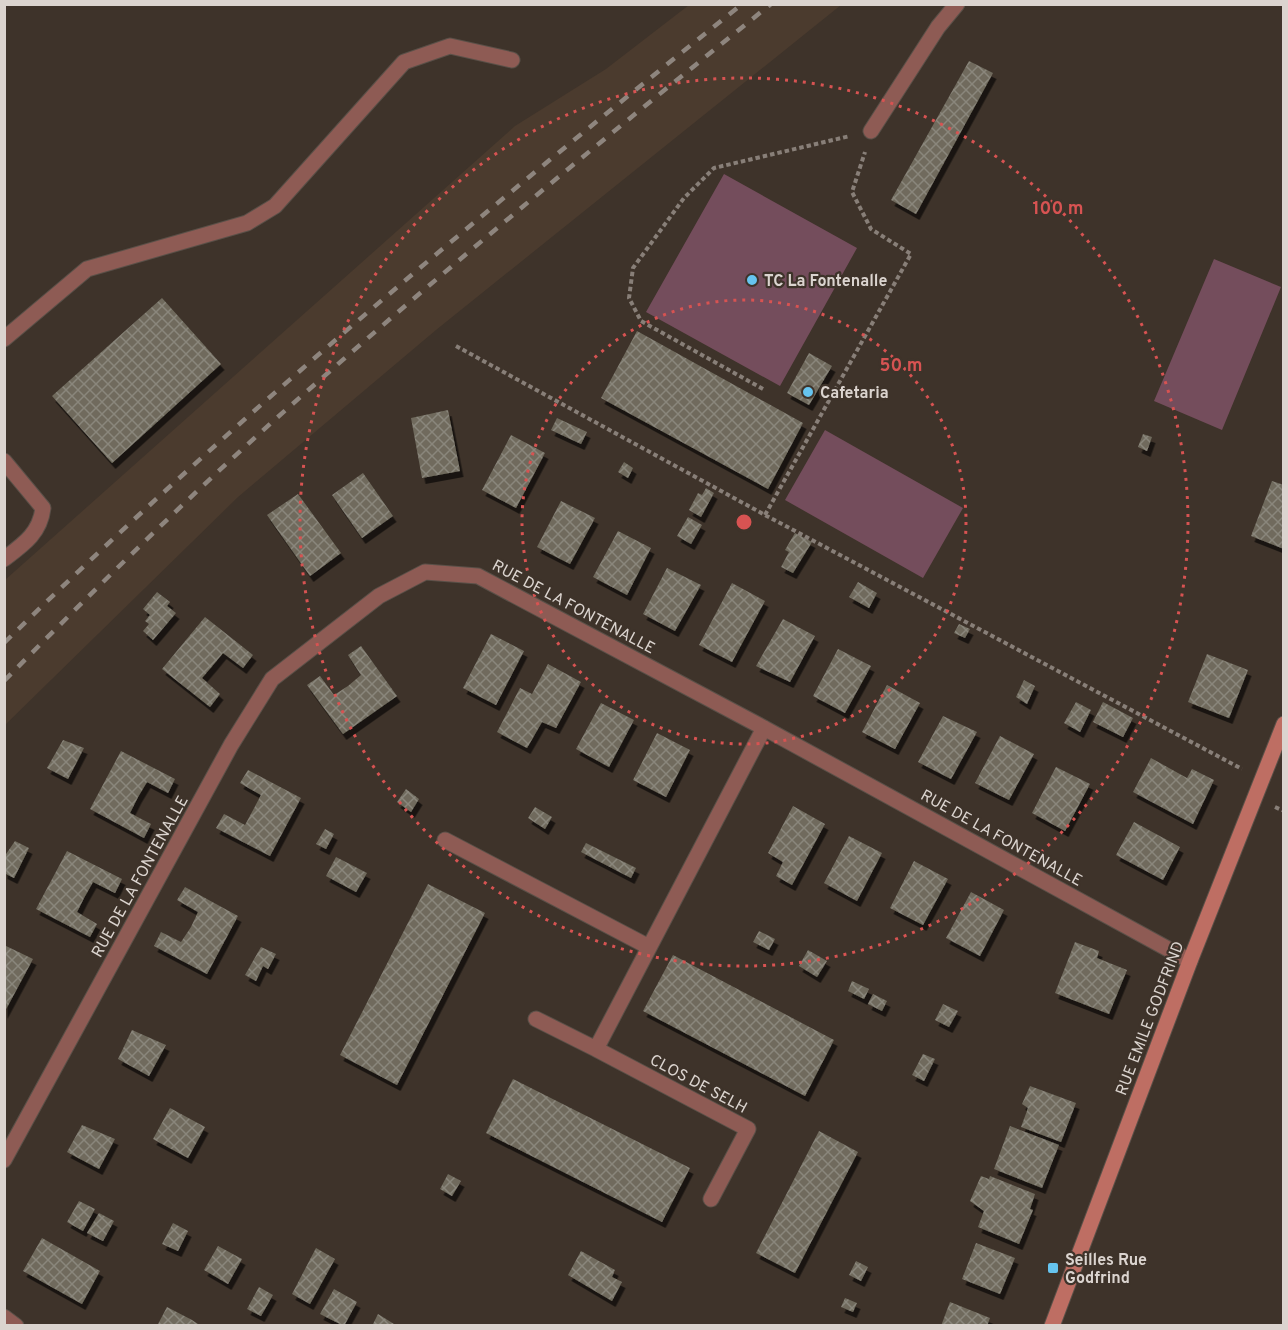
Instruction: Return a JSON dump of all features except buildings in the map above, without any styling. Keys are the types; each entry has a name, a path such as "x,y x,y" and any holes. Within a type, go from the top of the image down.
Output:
{"street":[{"path":"871,131 938,27 957,4"},
{"path":"4,339 87,269 247,224 275,206 404,62 450,46 512,60"},
{"path":"4,461 43,508 41,525 28,541 4,559"},
{"name":"RUE DE LA FONTENALLE","path":"4,1160 231,745 272,679 379,596 425,572 478,576 764,728 1190,961"},
{"name":"RUE EMILE GODFRIND","path":"1052,1326 1190,961 1284,724"},
{"path":"596,1049 764,728"},
{"path":"445,840 649,947"},
{"name":"CLOS DE SELH","path":"536,1019 748,1129 711,1199"},
{"path":"4,1317 16,1326"}],"path":[{"path":"763,389 641,321 629,298 633,268 684,198 714,168 871,131"},
{"path":"765,515 911,254 871,229 852,192 871,131"},
{"path":"456,346 765,515 1262,779"}],"shaded area":[{"path":"689,5 841,5 436,330 238,497 5,725 5,580 515,126 606,69"},
{"name":"TC La Fontenalle","path":"724,174 857,248 780,386 646,312"},
{"path":"1214,259 1281,287 1222,430 1154,401"},
{"path":"825,430 963,508 923,578 785,500"}],"railway":[{"path":"4,643 92,558 365,314 742,4"},
{"path":"4,681 152,534 305,393 536,196 771,4"}],"place":[{"name":"TC La Fontenalle","path":"752,280"},
{"name":"Cafetaria","path":"808,392"},
{"name":"Seilles Rue Godfrind","path":"1053,1268"}]}
